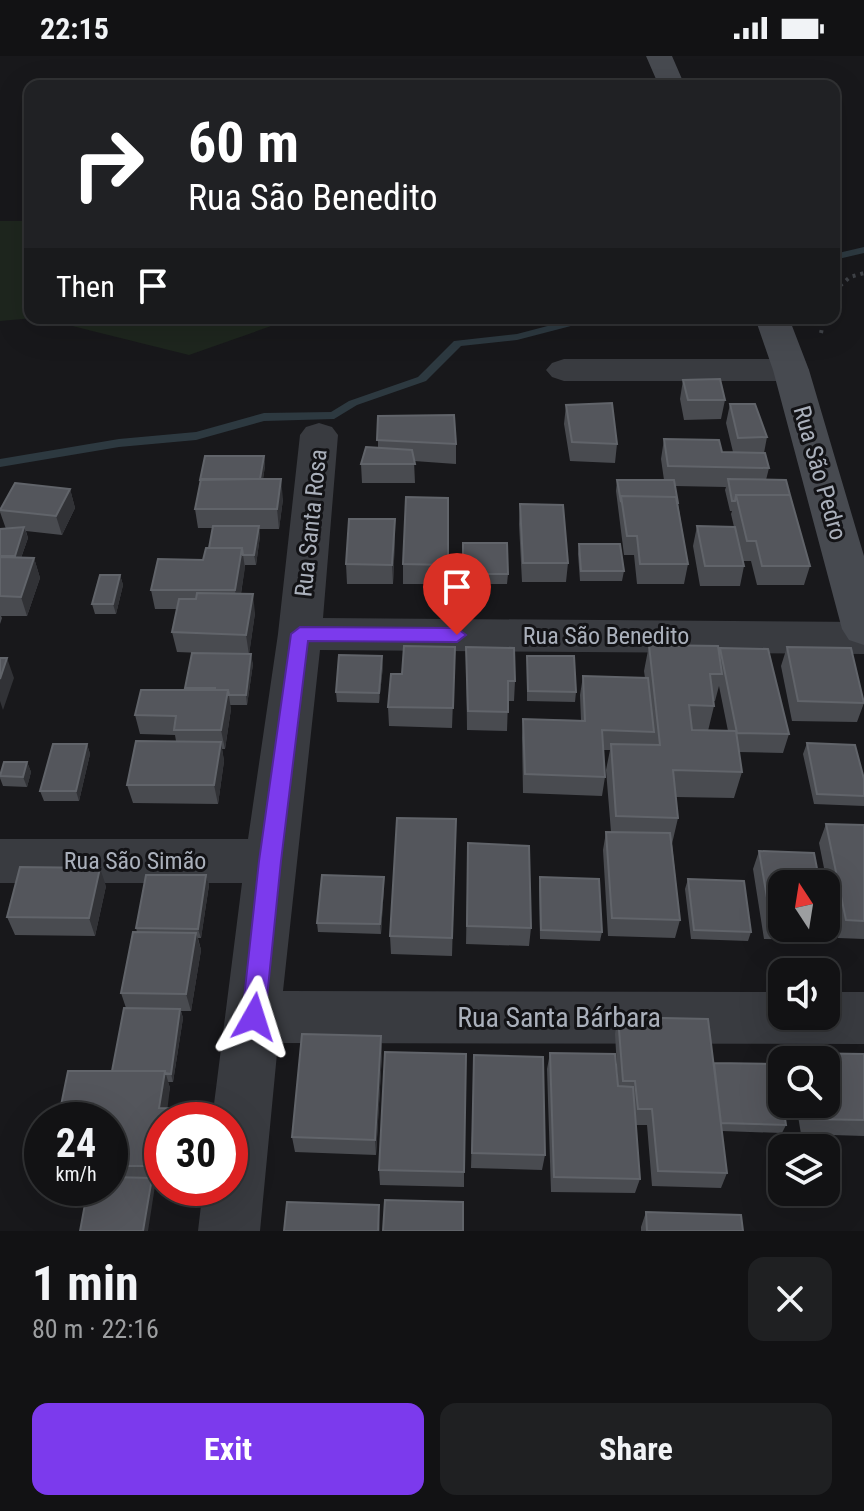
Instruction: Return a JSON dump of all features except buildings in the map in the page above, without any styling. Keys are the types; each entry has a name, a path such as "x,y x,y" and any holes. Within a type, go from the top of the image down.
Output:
{"street":[{"path":"659,56 669,80"},
{"name":"Rua São Pedro","path":"774,324 791,370 864,629"},
{"path":"564,370 791,370"},
{"name":"Rua Santa Rosa","path":"229,1231 270,861 300,634 319,435"},
{"name":"Rua São Benedito","path":"300,634 864,638"},
{"name":"Rua São Simão","path":"0,861 270,861"},
{"name":"Rua Santa Bárbara","path":"254,1017 864,1018"}],"path":[{"path":"840,286 850,277 864,273"}],"shaded area":[{"path":"0,221 24,221 24,319 0,321"},
{"path":"64,324 277,324 189,355"}],"waterway":[{"path":"840,256 864,250"},
{"path":"0,463 119,443 196,436 264,417 334,415 353,403 422,379 458,343 517,337 567,324"}],"route":[{"path":"254,1017 270,861 300,634 457,635"}]}
